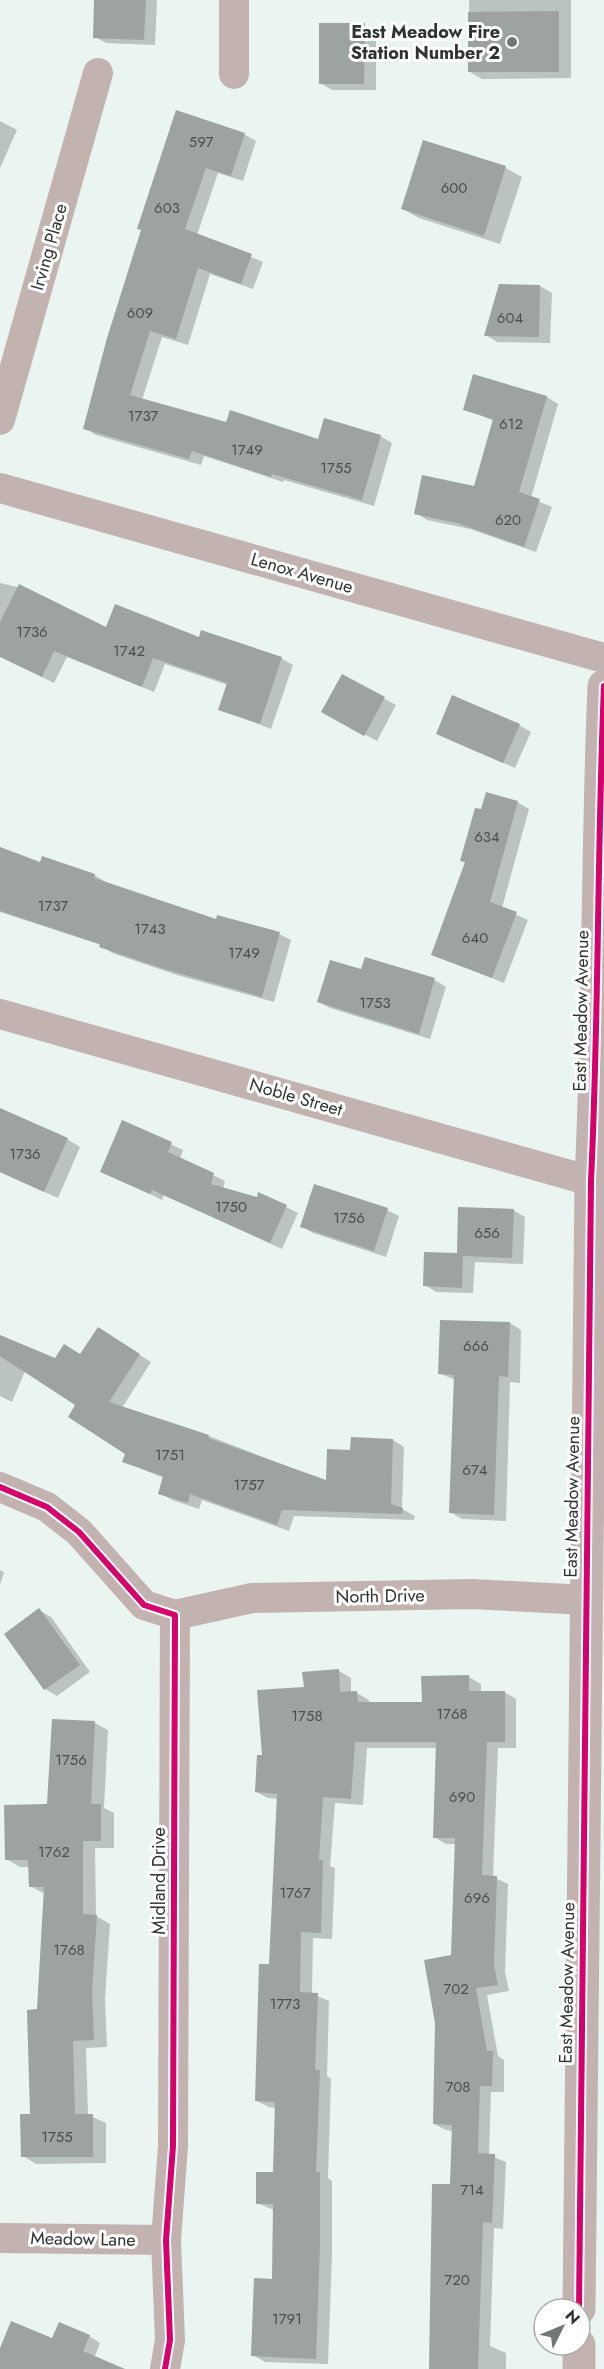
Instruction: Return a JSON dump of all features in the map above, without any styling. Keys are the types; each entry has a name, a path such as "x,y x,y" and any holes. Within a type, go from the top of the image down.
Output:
{"street":[{"path":"234,0 234,74"},
{"name":"Irving Place","path":"0,420 98,74"},
{"name":"Lenox Avenue","path":"0,488 604,658"},
{"name":"East Meadow Avenue","path":"579,2297 586,1600 595,1550 591,1180 601,1044 598,817 604,686"},
{"name":"Noble Street","path":"0,1014 591,1180"},
{"path":"0,1486 47,1507 79,1532 144,1605 175,1615"},
{"name":"North Drive","path":"175,1615 252,1598 472,1594 586,1600"},
{"name":"Midland Drive","path":"165,2369 170,2340 166,2240 173,2146 175,1615"},
{"name":"Meadow Lane","path":"0,2238 166,2240"}],"building":[{"path":"94,0 146,0 144,40 93,38"},
{"path":"559,11 559,72 468,72 468,12"},
{"path":"319,23 365,23 364,84 319,84"},
{"path":"176,110 245,133 231,176 206,168 185,229 252,254 241,284 198,268 176,339 150,331 130,395 226,422 230,410 318,439 324,418 381,435 362,500 272,474 271,477 192,451 189,459 83,429 107,338 141,230 137,229"},
{"path":"423,140 506,166 484,236 401,209"},
{"path":"499,284 540,285 539,337 484,336"},
{"path":"473,374 547,396 519,492 540,499 524,547 457,523 414,514 422,475 474,486 493,419 463,410"},
{"path":"19,584 106,627 115,604 199,637 201,630 282,657 260,724 218,710 227,683 153,658 142,687 54,651 42,677 0,657 0,622"},
{"path":"342,674 385,697 364,736 321,712"},
{"path":"452,695 520,724 503,763 436,734"},
{"path":"486,792 518,801 490,902 517,912 492,978 431,955 465,862 460,861 475,808 481,809"},
{"path":"0,847 40,862 42,856 95,874 94,878 216,919 217,915 280,932 262,997 164,969 99,947 100,944 0,911"},
{"path":"365,957 435,978 419,1034 317,1002 330,960 361,969"},
{"path":"0,1108 68,1138 44,1192 0,1172"},
{"path":"122,1120 172,1142 168,1152 214,1173 211,1184 257,1197 258,1192 287,1205 270,1243 152,1190 150,1194 100,1172"},
{"path":"314,1184 388,1208 374,1251 300,1227"},
{"path":"458,1207 514,1209 512,1258 463,1256 462,1288 423,1286 424,1252 457,1253"},
{"path":"440,1320 510,1322 508,1377 499,1376 494,1515 449,1513 454,1375 438,1374"},
{"path":"98,1327 140,1354 109,1402 209,1435 208,1438 326,1480 327,1449 350,1450 351,1437 393,1439 391,1504 403,1508 402,1514 282,1510 277,1525 190,1494 188,1503 158,1494 163,1476 122,1462 125,1454 68,1417 75,1405 0,1356 0,1335 55,1358 64,1344 80,1354"},
{"path":"39,1608 80,1665 44,1690 4,1634"},
{"path":"339,1669 340,1692 357,1691 358,1702 422,1702 421,1676 469,1675 469,1691 505,1691 505,1742 487,1742 482,1875 497,1876 494,1965 498,1985 476,1988 487,2051 493,2051 492,2086 480,2086 478,2153 495,2154 492,2223 483,2222 478,2369 429,2369 432,2184 450,2184 452,2125 433,2124 435,2023 424,1960 451,1955 455,1838 433,1838 436,1742 355,1742 351,1799 323,1797 319,1860 323,1860 321,1933 301,1932 300,1992 318,1993 315,2070 320,2070 316,2172 320,2172 320,2246 316,2359 251,2356 254,2278 272,2279 273,2204 256,2204 256,2172 273,2172 275,2102 255,2101 259,1964 269,1964 277,1794 255,1792 257,1755 262,1755 257,1690 304,1687 302,1672"},
{"path":"52,1719 95,1721 91,1804 101,1804 101,1841 83,1841 83,1914 97,1915 92,1991 94,2040 73,2041 75,2114 93,2114 93,2157 21,2157 20,2114 30,2114 27,2010 37,2009 44,1887 29,1887 28,1860 5,1860 4,1805 47,1804"},
{"path":"11,2321 52,2338 59,2322 90,2335 83,2351 125,2369 0,2369 0,2348"}],"cycle path":[{"path":"579,2297 591,1181 604,686"},
{"path":"0,1487 47,1507 79,1532 144,1605 175,1615 173,2146 166,2240 170,2340 165,2369"}],"place":[{"name":"East Meadow Fire Station Number 2","path":"512,42"}]}
